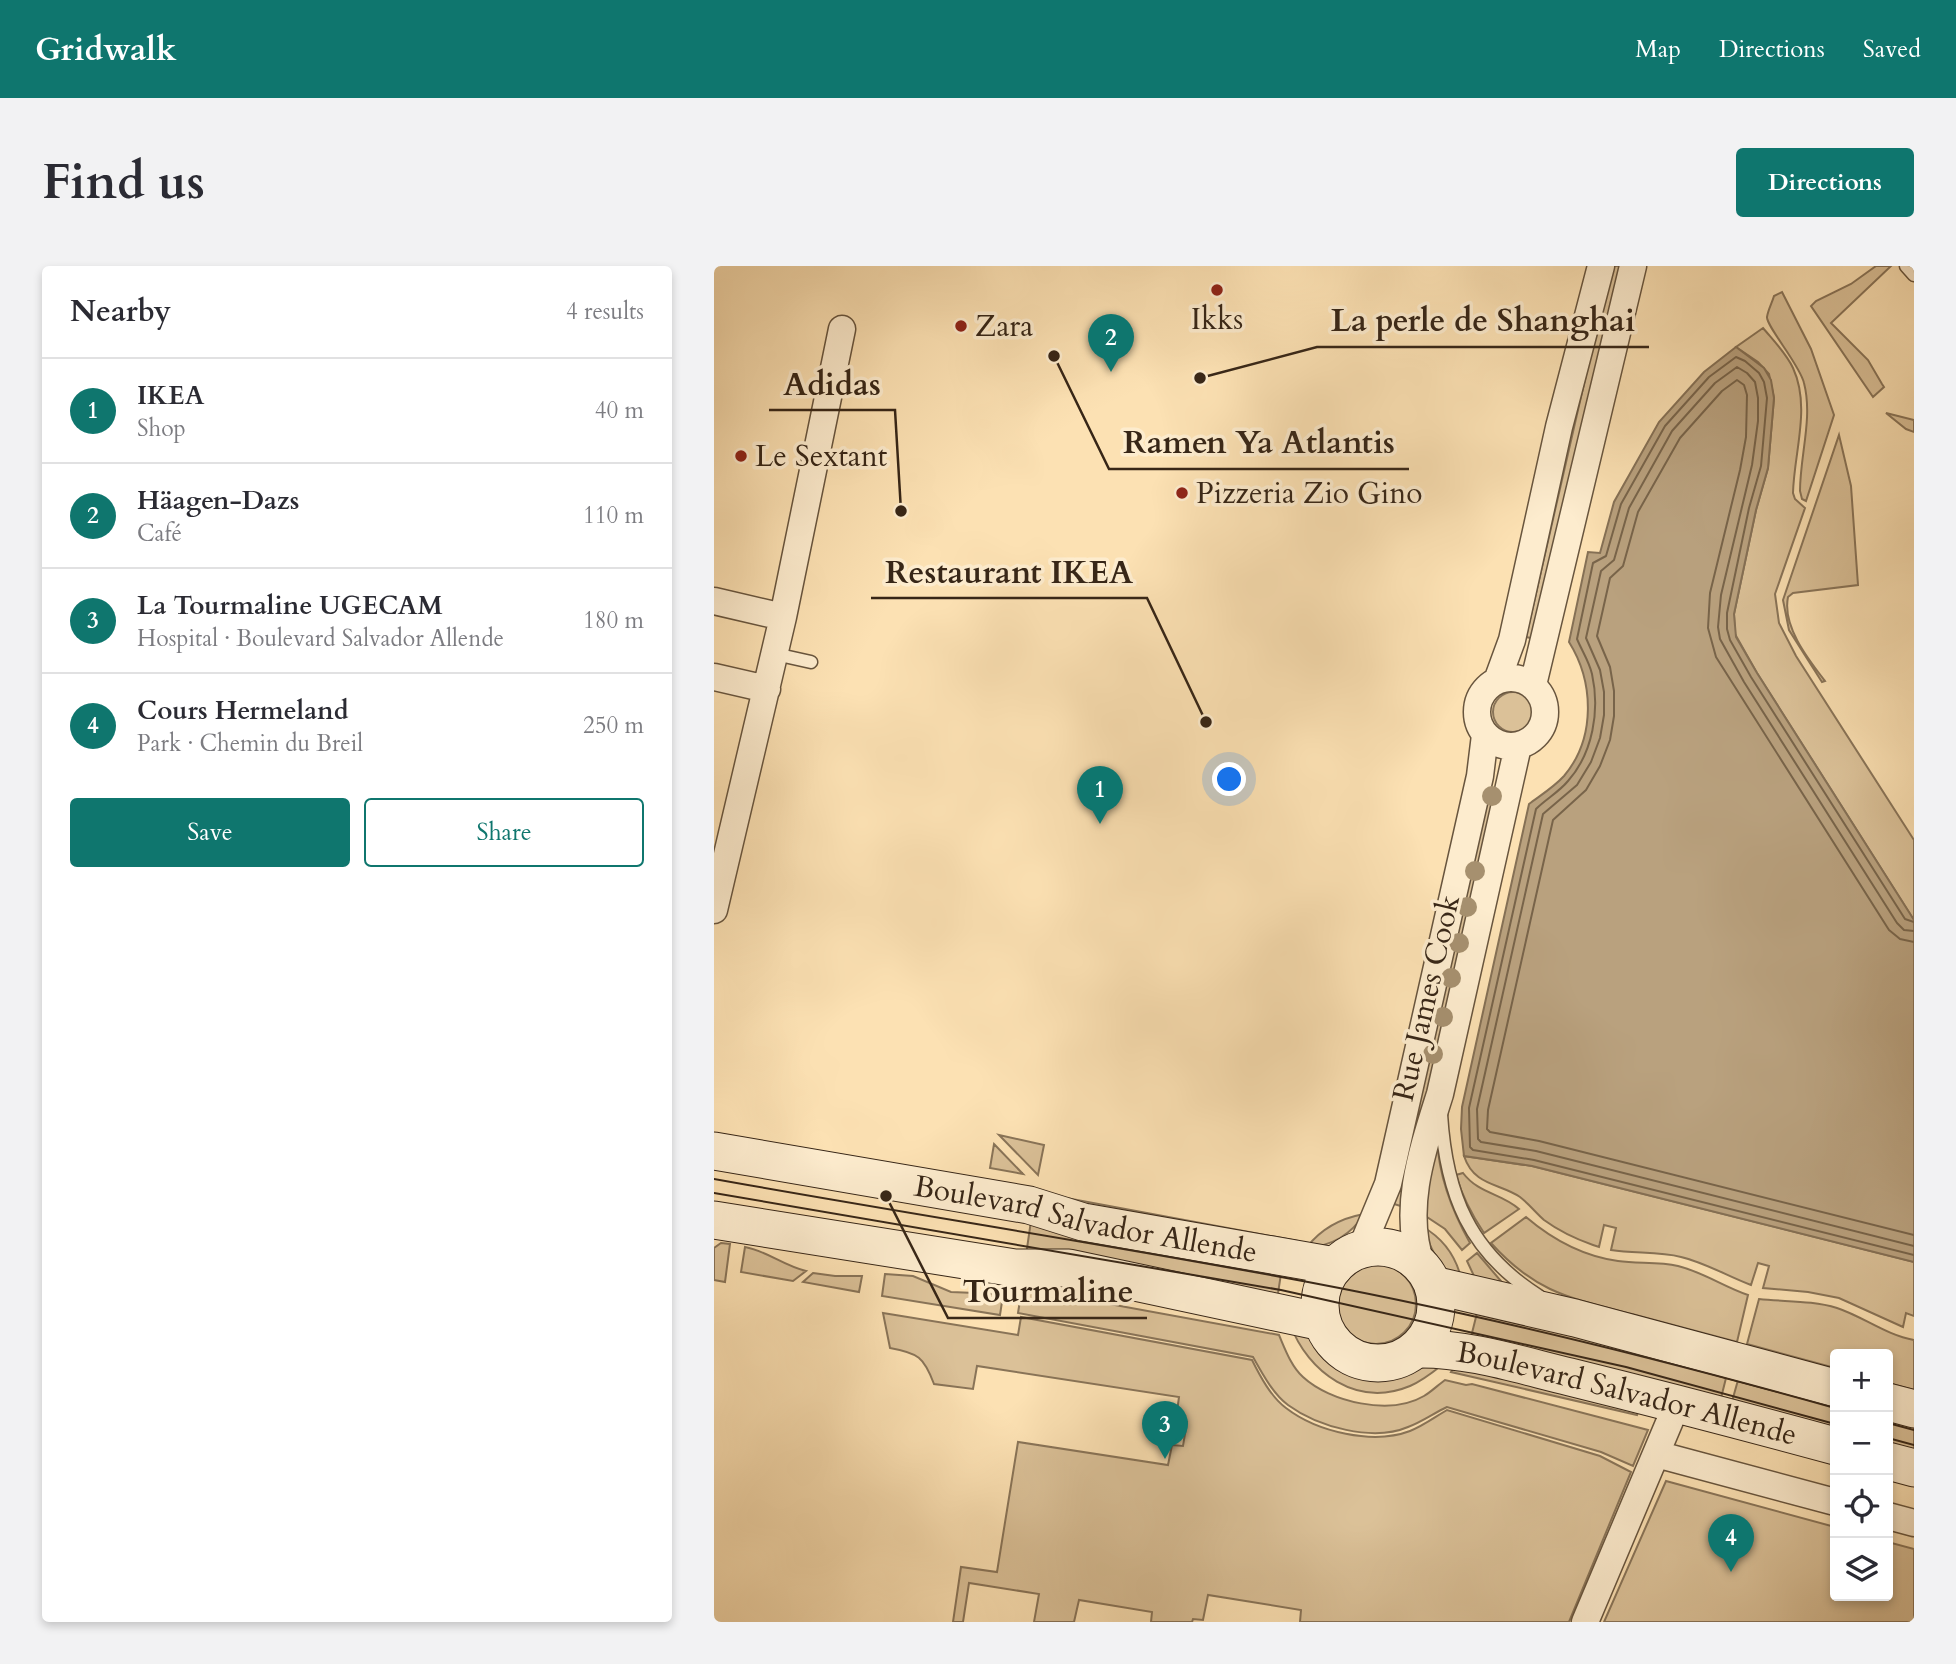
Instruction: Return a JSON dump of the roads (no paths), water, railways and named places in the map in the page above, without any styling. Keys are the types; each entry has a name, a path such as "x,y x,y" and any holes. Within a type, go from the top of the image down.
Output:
{"street":[{"path":"1497,681 1515,678 1533,685 1540,694 1546,714 1543,725 1529,742 1518,746 1500,745 1485,734 1479,725 1478,701 1497,681 1513,640 1559,426 1601,266"},
{"path":"1533,685 1633,266"},
{"path":"714,910 775,654 842,329"},
{"path":"714,601 783,617"},
{"path":"714,677 766,689"},
{"name":"Rue James Cook","path":"1348,1257 1388,1184 1480,776 1485,734"},
{"name":"Rue James Cook","path":"1427,1275 1415,1248 1415,1191 1427,1134 1440,1094 1518,746"},
{"name":"Boulevard Salvador Allende","path":"714,1151 1029,1205 1083,1222 1348,1257"},
{"name":"Boulevard Salvador Allende","path":"714,1220 1014,1268 1069,1268 1322,1322"},
{"path":"1392,1248 1408,1255 1427,1275 1436,1298 1434,1322 1417,1349 1393,1361 1363,1362 1339,1349 1329,1338 1322,1322 1320,1298 1327,1276 1348,1257 1392,1248"},
{"name":"Boulevard Salvador Allende","path":"1427,1275 1830,1387"},
{"name":"Boulevard Salvador Allende","path":"1417,1349 1441,1348 1483,1356 1830,1446"},
{"path":"1893,1403 1914,1409"},
{"path":"1585,1622 1677,1404"},
{"path":"1656,1454 1830,1501"},
{"path":"1893,1462 1914,1468"},
{"path":"1893,1517 1914,1523"}],"lane":[{"path":"1906,266 1914,275"},
{"path":"775,654 811,662"},
{"path":"1440,1094 1445,1161 1456,1199 1474,1234 1491,1257 1523,1286 1575,1318"}],"water":[{"path":"1736,347 1764,368 1771,380 1774,398 1768,468 1756,510 1734,614 1736,637 1914,920 1914,1262 1532,1166 1464,1156 1462,1107 1529,804 1564,776 1582,745 1586,727 1587,692 1583,674 1569,642 1588,552 1600,553 1614,502 1659,422 1704,372"}],"tram line":[{"path":"714,1179 1351,1290 1560,1336 1830,1407"},
{"path":"714,1193 1281,1290 1626,1367 1830,1423"},
{"path":"1893,1424 1914,1430"},
{"path":"1893,1439 1914,1445"}],"place":[{"name":"Ikks","path":"1217,290"},
{"name":"Zara","path":"961,326"},
{"name":"Ramen Ya Atlantis","path":"1054,356"},
{"name":"Häagen-Dazs","path":"1111,372"},
{"name":"La perle de Shanghai","path":"1200,378"},
{"name":"Le Sextant","path":"741,456"},
{"name":"Pizzeria Zio Gino","path":"1182,493"},
{"name":"Adidas","path":"901,511"},
{"name":"Restaurant IKEA","path":"1206,722"},
{"name":"IKEA","path":"1100,824"},
{"name":"Tourmaline","path":"886,1196"},
{"name":"La Tourmaline UGECAM","path":"1165,1459"},
{"name":"Cours Hermeland","path":"1731,1572"}]}
